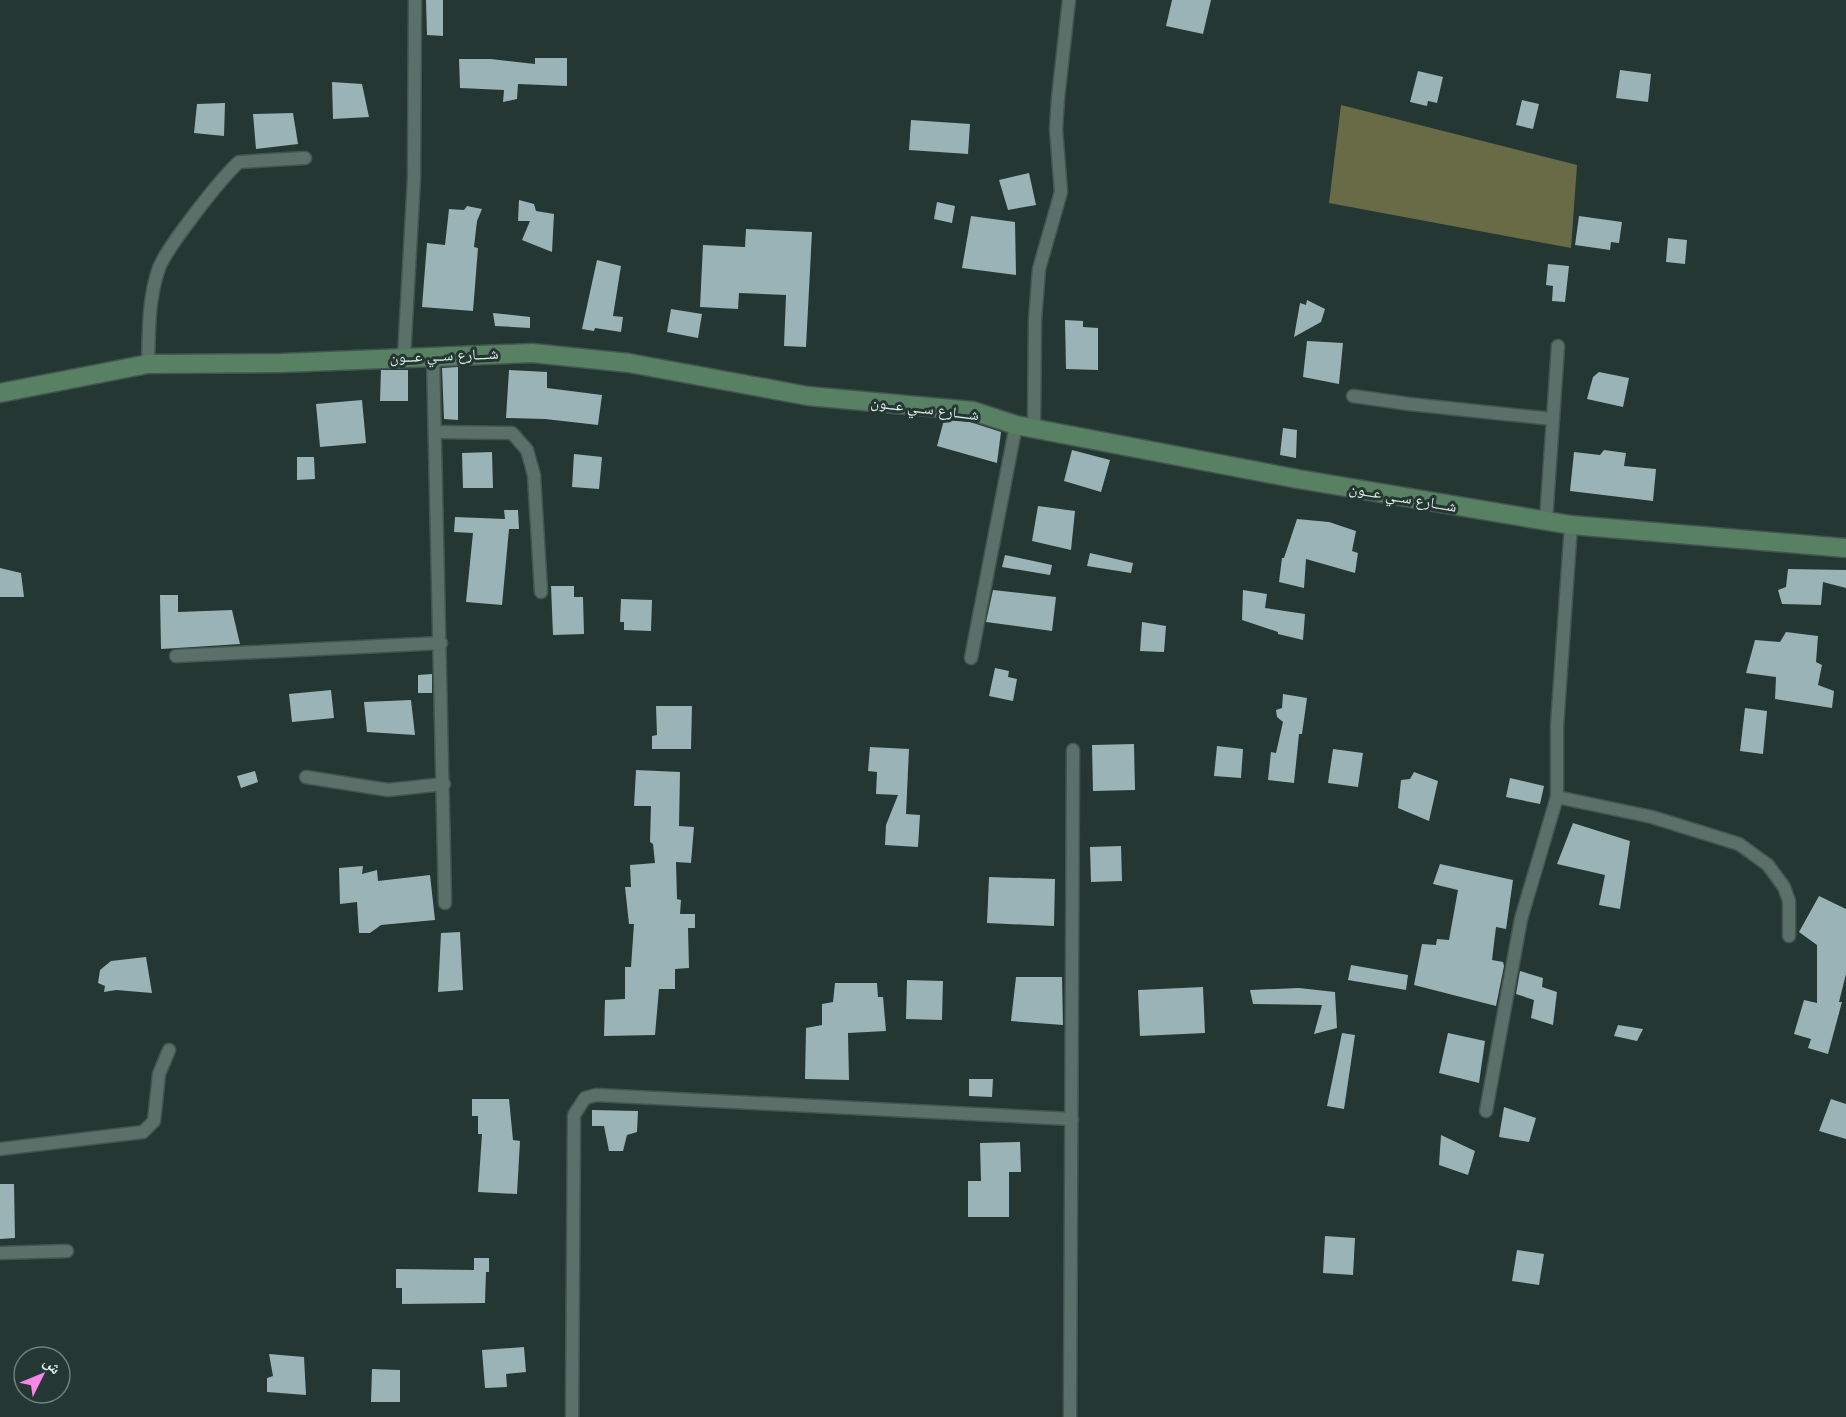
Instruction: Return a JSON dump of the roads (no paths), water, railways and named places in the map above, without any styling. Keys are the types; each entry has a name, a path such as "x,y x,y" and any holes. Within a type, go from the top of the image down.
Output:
{"street":[{"path":"404,357 414,178 415,0"},
{"path":"971,658 1025,426 1039,269 1061,192 1056,129 1070,0"},
{"path":"148,364 150,304 159,267 213,191 239,162 305,158"},
{"path":"1546,520 1558,346"},
{"name":"شــــارع ســي عـــون","path":"0,393 148,364 282,363 532,352 629,363 808,396 974,411 1025,426 1298,479 1571,525 1846,548"},
{"path":"433,355 445,903"},
{"path":"1353,396 1409,405 1553,419"},
{"path":"436,432 512,432 527,450 534,475 541,592"},
{"path":"1486,1111 1521,919 1557,796 1557,726 1571,525"},
{"path":"176,656 441,643"},
{"path":"1070,1417 1073,750"},
{"path":"306,777 388,790 444,784"},
{"path":"1557,796 1652,818 1739,844 1768,866 1784,887 1789,901 1789,936"},
{"path":"0,1149 143,1132 154,1120 159,1074 169,1050"},
{"path":"572,1417 574,1115 585,1098 596,1095 1072,1119"},
{"path":"0,1253 67,1251"}]}
